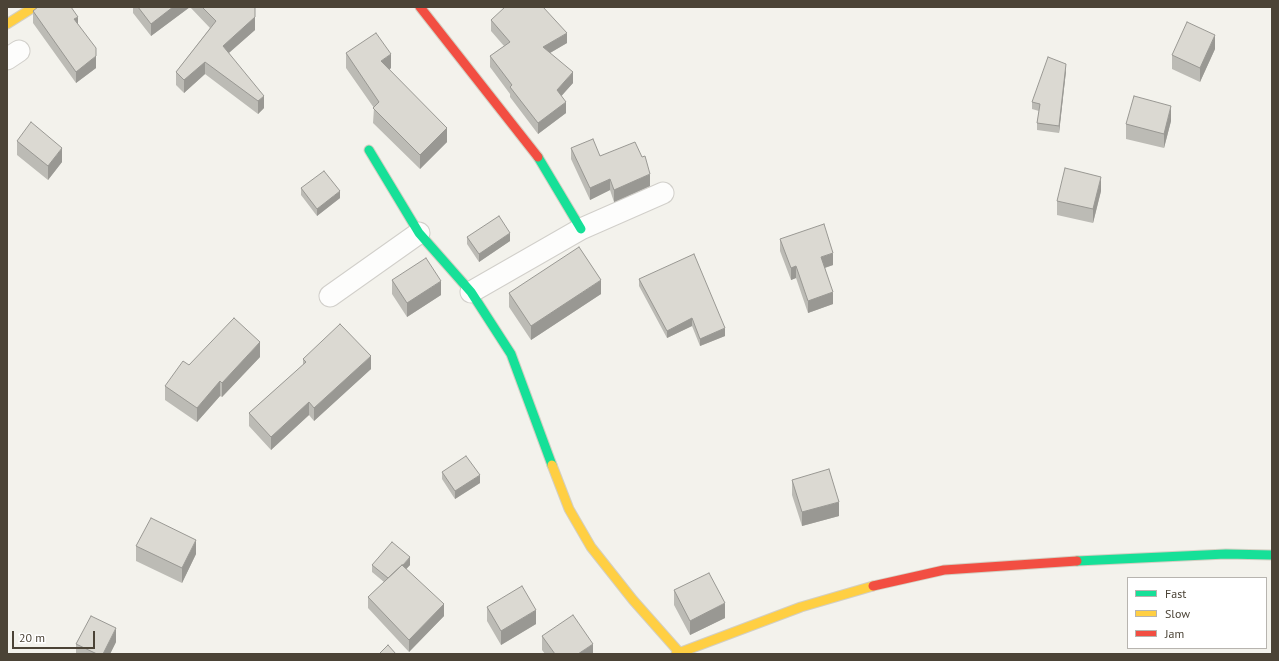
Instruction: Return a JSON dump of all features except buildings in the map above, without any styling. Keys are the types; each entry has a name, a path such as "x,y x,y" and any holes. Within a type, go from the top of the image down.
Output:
{"street":[{"path":"7,24 34,7"},
{"path":"420,7 544,165 581,229"},
{"path":"369,150 419,232 471,292 511,354 569,509 591,547 678,653 801,606 886,582 944,570 1024,562 1226,554 1272,555"},
{"path":"471,292 581,229 663,193"},
{"path":"330,296 419,232"}],"traffic: fast":[{"path":"369,150 419,233 471,292 511,354 552,465"},
{"path":"538,157 581,229"},
{"path":"1077,561 1226,554 1272,555"}],"traffic: slow":[{"path":"7,24 34,7"},
{"path":"552,465 569,509 591,547 633,600 679,652"},
{"path":"676,654 801,607 873,586"}],"traffic: jam":[{"path":"420,7 538,157"},
{"path":"873,586 944,570 1077,561"}]}
